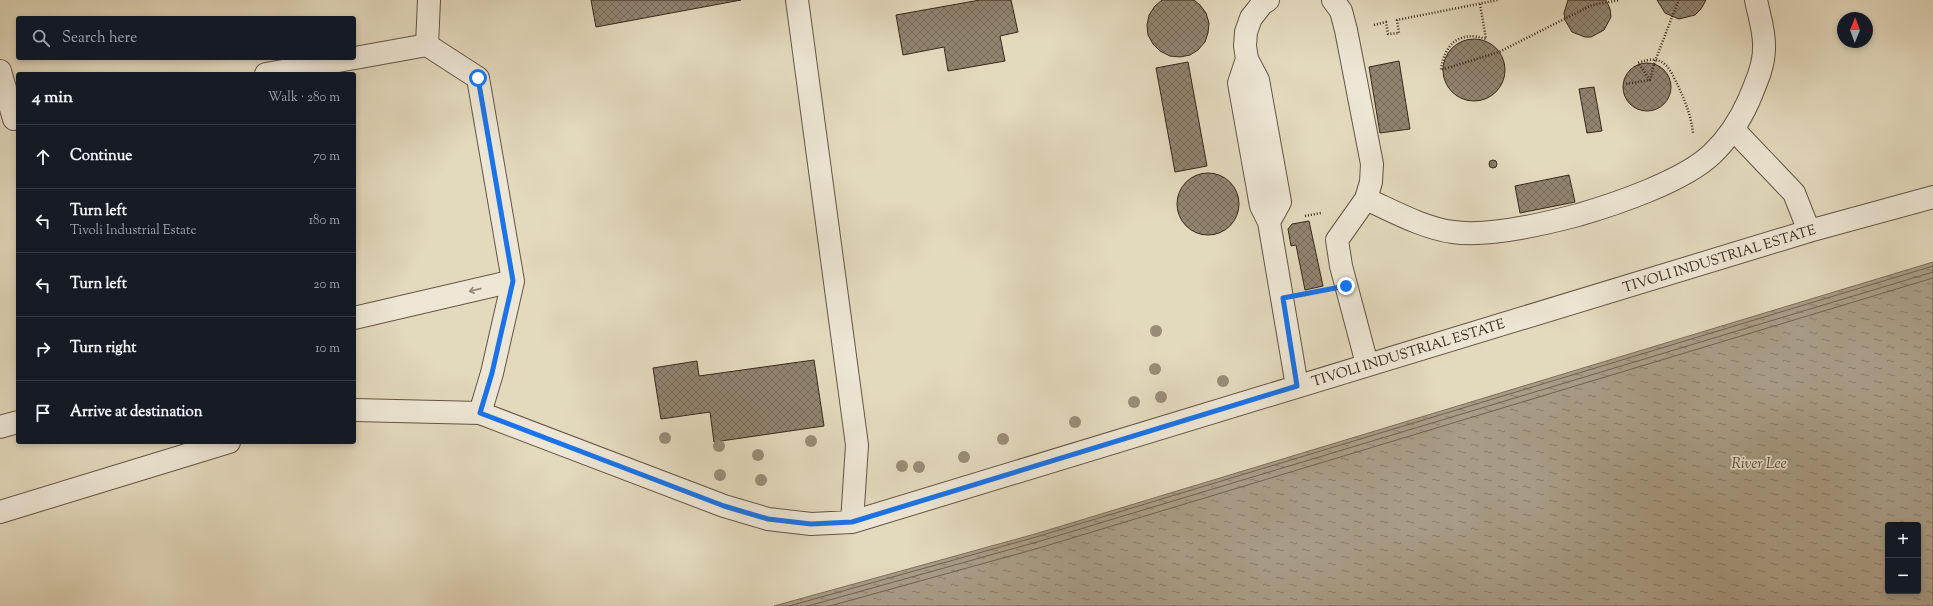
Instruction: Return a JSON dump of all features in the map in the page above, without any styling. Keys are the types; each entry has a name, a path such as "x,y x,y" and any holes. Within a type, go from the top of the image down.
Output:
{"lane":[{"path":"427,45 429,0"},
{"path":"797,0 858,445 852,522"},
{"path":"1268,0 1262,4 1251,18 1246,32 1245,46 1247,59 1239,83 1261,206 1269,222 1297,386"},
{"path":"1333,0 1341,11 1346,30 1372,164 1371,182 1366,199 1337,240 1346,286 1367,364"},
{"path":"1366,199 1432,227 1452,232 1472,234 1546,224 1600,209 1650,190 1685,173 1711,155 1734,130 1758,79 1764,47 1756,0"},
{"path":"356,58 427,45 478,78 513,281 492,373 480,413"},
{"path":"277,72 344,60"},
{"path":"0,71 11,120"},
{"path":"1734,130 1794,193 1809,231"},
{"name":"TIVOLI INDUSTRIAL ESTATE","path":"356,410 480,413 724,506 768,519 811,524 852,522 1367,364 1809,231 1933,197"},
{"path":"356,318 513,281"},
{"path":"0,427 16,423"},
{"path":"0,512 222,444"}],"path":[{"path":"1386,22 1388,34 1399,33 1397,20 1498,0"},
{"path":"1480,4 1486,39 1471,35 1456,40 1447,48 1442,58 1441,70 1499,52 1565,20 1592,5 1620,0"},
{"path":"1650,80 1654,64 1678,0"},
{"path":"1650,80 1638,63 1651,59 1658,60 1666,64 1672,72 1690,112 1692,125"},
{"path":"1626,84 1650,80"},
{"path":"1269,222 1325,212 1337,240"},
{"path":"1283,298 1346,286"}],"water":[{"name":"River Lee","path":"1933,262 1933,606 774,606 1035,534"}],"building":[{"path":"591,0 741,0 596,27"},
{"path":"980,0 1011,0 1018,32 1000,36 1005,61 948,71 944,47 903,55 896,15"},
{"path":"1162,0 1194,0 1206,13 1209,23 1205,42 1198,50 1190,55 1180,57 1170,56 1160,51 1153,44 1148,35 1147,25 1149,15 1155,6"},
{"path":"1568,0 1606,0 1610,9 1611,17 1604,30 1591,37 1585,37 1572,32 1565,20 1564,13"},
{"path":"1657,0 1706,0 1701,9 1695,15 1679,19 1665,13"},
{"path":"1474,39 1486,42 1496,48 1502,58 1505,70 1502,82 1496,92 1486,98 1474,101 1462,98 1452,92 1446,82 1443,70 1446,58 1452,48 1462,42"},
{"path":"1399,61 1410,129 1380,133 1369,67"},
{"path":"1188,62 1207,166 1175,172 1156,68"},
{"path":"1647,63 1656,65 1664,70 1669,78 1671,87 1669,96 1664,104 1656,109 1647,111 1638,109 1630,104 1625,96 1623,87 1625,78 1630,70 1638,65"},
{"path":"1594,87 1602,131 1587,133 1579,89"},
{"path":"1491,160 1495,160 1497,164 1495,168 1491,168 1489,166 1489,162"},
{"path":"1208,173 1220,176 1230,182 1236,192 1239,204 1236,216 1230,226 1220,232 1208,235 1196,232 1186,226 1180,216 1177,204 1180,192 1186,182 1196,176"},
{"path":"1569,175 1575,202 1520,213 1515,186"},
{"path":"1309,221 1323,286 1305,290 1296,245 1291,246 1288,229 1292,224"},
{"path":"814,360 824,426 714,442 710,412 661,419 653,368 697,361 699,376"}],"route":[{"path":"478,78 513,281 492,373 480,413 724,506 768,519 811,524 852,522 1297,386 1283,298 1346,286"}]}
